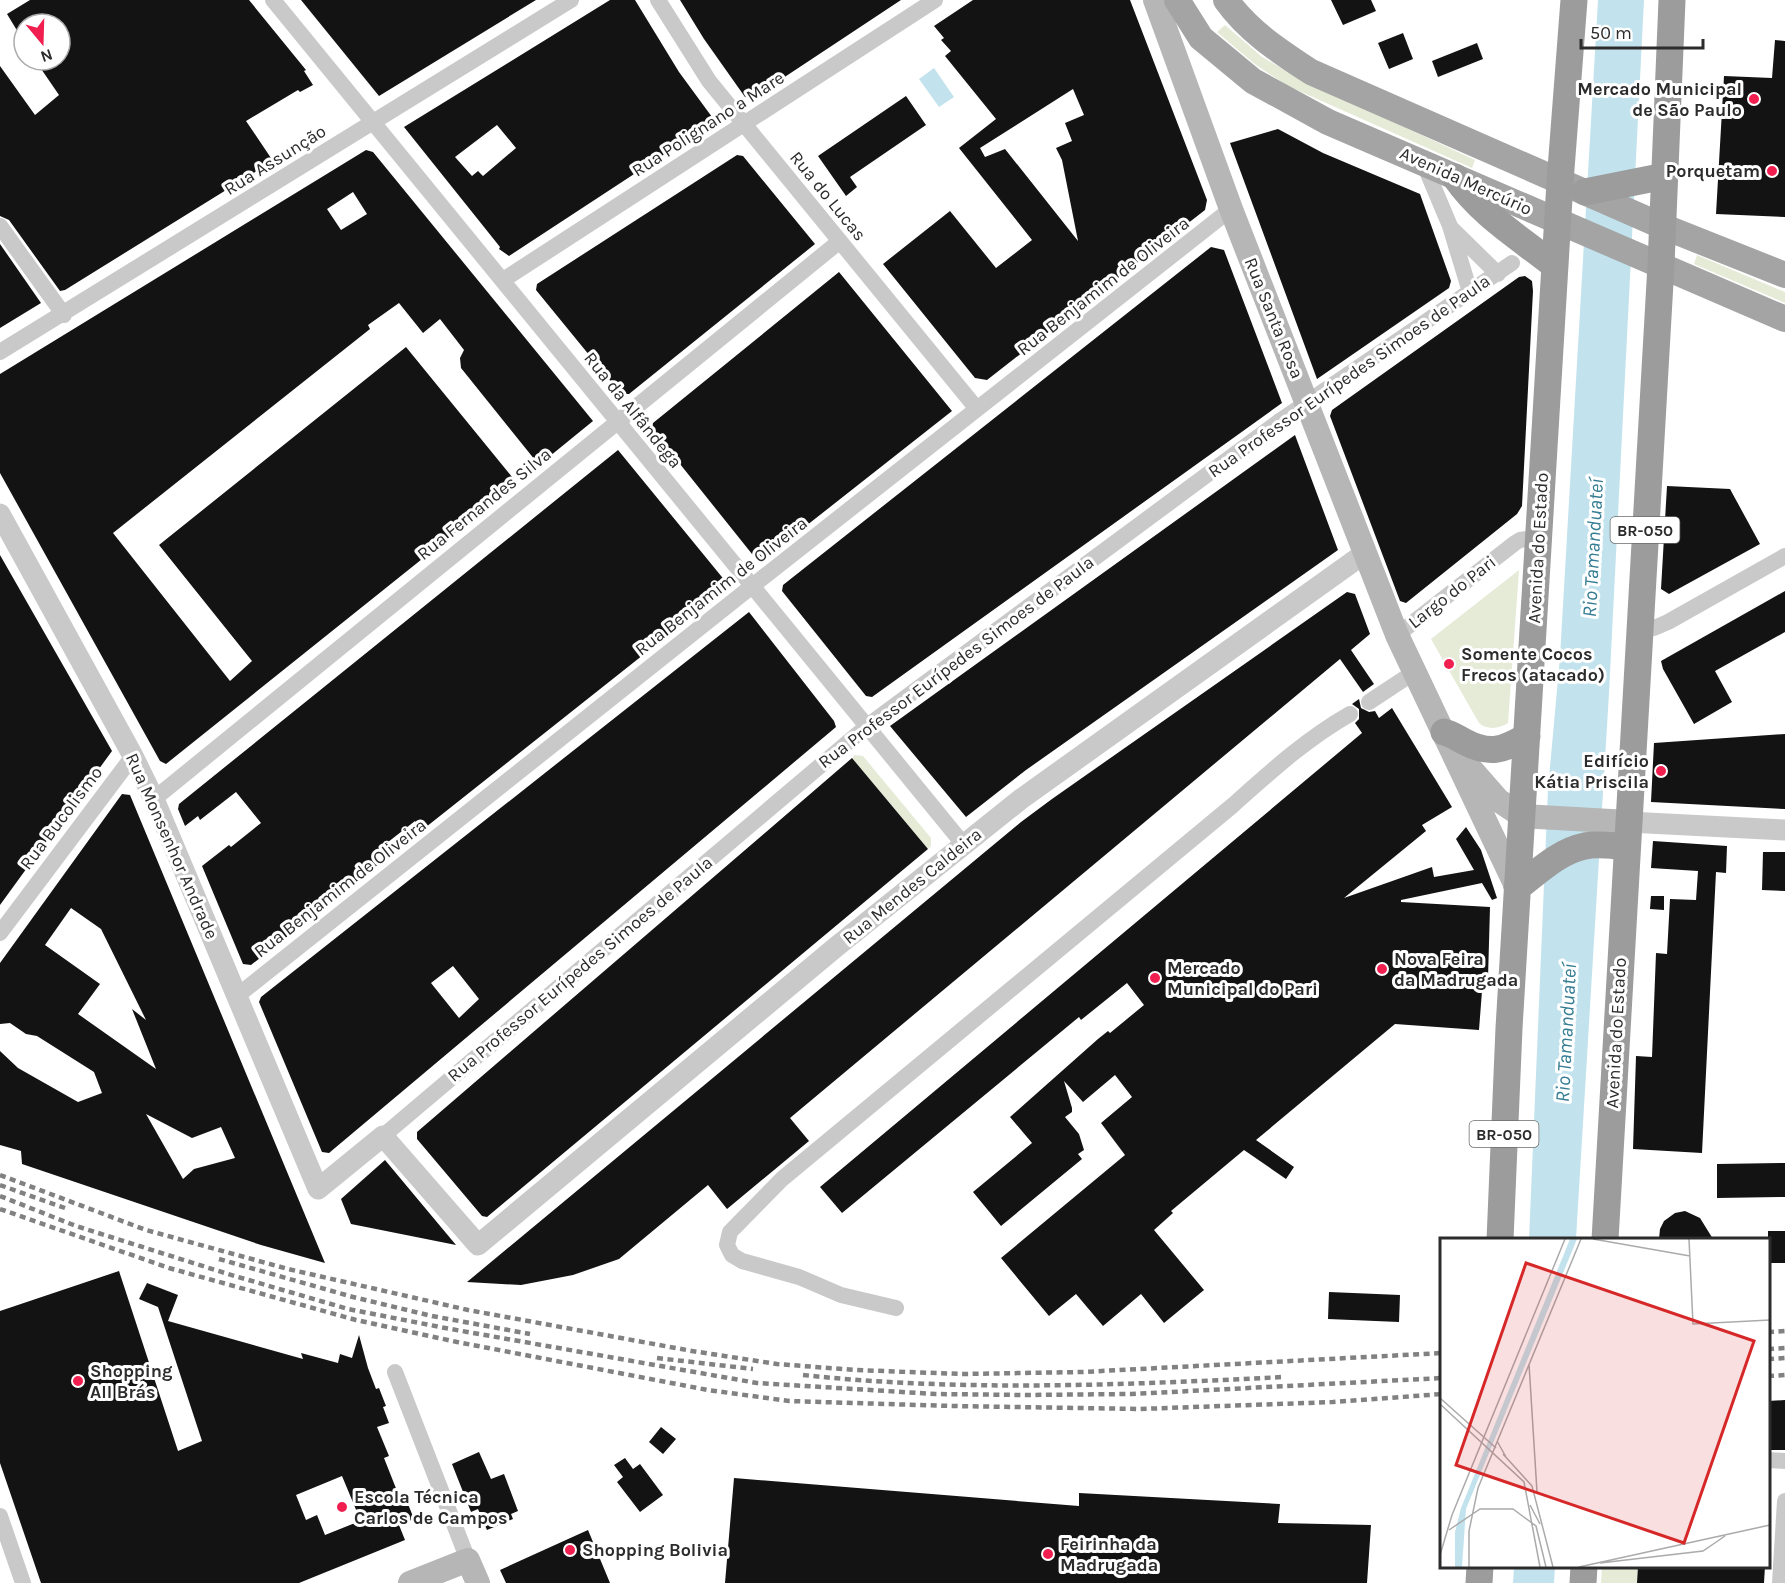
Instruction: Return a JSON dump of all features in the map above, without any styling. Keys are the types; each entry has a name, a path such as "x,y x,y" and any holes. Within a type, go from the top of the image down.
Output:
{"highway":[{"name":"Avenida do Estado","path":"1500,1238 1505,1089 1529,817 1527,736 1555,266 1562,223 1573,188 1574,0"},
{"name":"Avenida do Estado","path":"1605,1238 1621,834 1640,628 1661,265 1662,226 1653,179 1672,0"},
{"path":"1455,177 1472,200 1487,214 1555,266"},
{"path":"1573,188 1653,179"},
{"path":"1444,732 1454,734 1464,742 1492,751 1501,750 1527,736"},
{"path":"1525,882 1570,851 1621,834"},
{"path":"1479,1583 1480,1568"},
{"path":"1583,1583 1584,1568"}],"main road":[{"name":"Rua Santa Rosa","path":"1156,0 1231,209 1396,635"},
{"name":"Avenida Mercúrio","path":"1177,0 1201,39 1259,85 1328,122 1785,319"},
{"name":"Avenida Mercúrio","path":"1226,0 1236,14 1268,44 1311,72 1573,188 1785,275"},
{"name":"Largo do Pari","path":"1396,635 1413,673 1525,882"},
{"name":"Largo do Pari","path":"1444,732 1456,743 1469,767 1486,788 1498,800 1529,817"},
{"path":"1529,817 1621,834"},
{"path":"410,1583 468,1560 478,1583"}],"street":[{"name":"Rua da Alfândega","path":"273,0 964,845"},
{"name":"Rua Assunção","path":"0,352 64,315 571,0"},
{"name":"Rua do Lucas","path":"658,0 709,81 977,409"},
{"name":"Rua Polignano a Mare","path":"503,280 935,0"},
{"path":"1423,162 1450,226 1470,292"},
{"name":"Rua Benjamim de Oliveira","path":"237,996 751,586 1231,209"},
{"path":"0,226 64,315"},
{"path":"1450,226 1497,274"},
{"name":"Rua Fernandes Silva","path":"154,799 840,241"},
{"name":"Rua Professor Eurípedes Simoes de Paula","path":"318,1189 866,727 1306,402 1512,263"},
{"name":"Rua Monsenhor Andrade","path":"0,514 133,756 154,799 318,1189"},
{"name":"Largo do Pari","path":"1396,635 1515,543 1539,537"},
{"name":"Rua Mendes Caldeira","path":"383,1136 478,1245 836,946 1021,799 1365,553"},
{"path":"1640,628 1649,628 1668,622 1785,556"},
{"path":"1369,702 1413,673"},
{"path":"896,1308 841,1295 799,1277 742,1261 732,1255 728,1245 730,1232 782,1179 1296,750 1327,727 1350,714"},
{"name":"Rua Bucolismo","path":"0,933 133,756"},
{"path":"1621,834 1785,830"},
{"path":"395,1372 468,1560"},
{"path":"1770,1460 1785,1461"},
{"path":"1780,1583 1775,1552 1785,1501"},
{"path":"0,1516 23,1583"}],"green space":[{"path":"1225,25 1262,57 1295,76 1475,160 1472,168 1288,86 1256,65 1217,32"},
{"path":"1697,255 1785,292 1785,303 1694,264"},
{"path":"1519,570 1508,723 1501,727 1489,728 1479,723 1431,639"},
{"path":"855,755 863,756 931,838 931,846 928,849 852,758"},
{"path":"1602,1568 1638,1568 1637,1583 1601,1583"}],"water":[{"name":"Rio Tamanduateí","path":"1598,0 1644,0 1609,693 1576,1238 1529,1238 1548,789 1560,657"},
{"path":"934,68 954,97 939,107 919,79"},
{"path":"1514,1568 1555,1568 1554,1583 1513,1583"}],"building":[{"path":"30,0 249,0 306,70 304,71 313,85 300,92 298,90 246,121 273,161 60,291 9,220 0,216 0,66 35,115 59,95 43,72 72,72 72,12 12,12 12,22 7,14"},
{"path":"301,0 536,0 379,96"},
{"path":"610,0 635,0 679,72 712,117 712,123 509,256 499,249 500,247 404,127","holes":["497,125 516,148 483,176 478,171 472,176 455,157"]},
{"path":"680,0 901,0 753,98 745,97"},
{"path":"973,0 1130,0 1207,200 1205,210 987,380 975,378 883,264 950,211 996,268 1032,240 959,148 996,119 945,56 951,51 941,40 944,38 934,26","holes":["1073,89 1084,115 1065,123 1072,141 1056,148 1062,160 1078,241 1005,149 985,157 980,148"]},
{"path":"1331,0 1371,0 1376,11 1343,25"},
{"path":"1403,33 1413,59 1389,69 1378,43"},
{"name":"Mercado Municipal de São Paulo","path":"1775,40 1785,41 1785,217 1716,214 1724,76 1772,78"},
{"path":"1477,43 1483,59 1438,77 1432,61"},
{"path":"906,96 926,125 850,177 857,187 846,196 818,156"},
{"path":"1278,129 1323,153 1420,194 1451,281 1449,288 1317,379 1230,143"},
{"path":"366,150 373,152 593,421 539,465 461,368 460,358 464,350 440,319 423,333 399,303 368,325 370,329 113,533 230,681 252,661 159,545 406,347 517,483 166,764 160,761 0,473 0,374","holes":["353,192 367,214 341,230 327,209"]},
{"path":"737,155 743,156 815,244 629,394 621,394 536,290 537,284"},
{"path":"0,244 41,303 0,328"},
{"path":"1211,247 1224,250 1282,403 872,697 866,696 782,591 783,585"},
{"path":"839,272 952,411 764,559 756,559 652,429 653,423"},
{"path":"1525,276 1532,281 1533,291 1522,506 1517,514 1406,603 1400,601 1330,416 1332,410 1519,277"},
{"path":"1295,435 1338,550 1026,770 966,817 890,726"},
{"path":"618,450 726,582 725,590 421,831 415,821 374,853 380,863 251,965 243,964 202,866 261,823 236,792 200,820 198,816 185,826 178,809 179,804"},
{"path":"1667,486 1730,489 1760,544 1669,594 1661,589"},
{"path":"0,555 112,751 0,905"},
{"path":"1785,591 1785,632 1715,671 1732,702 1694,724 1663,669 1661,661"},
{"path":"1347,592 1355,594 1370,634 1351,650 1374,684 1363,692 1340,659 790,1118 809,1141 727,1209 708,1185 619,1259 573,1275 521,1285 467,1282 1021,822"},
{"path":"749,612 834,721 836,727 329,1153 322,1152 259,1002 261,997","holes":["453,966 479,999 459,1018 431,983"]},
{"path":"1359,699 1361,708 1369,712 1375,711 1379,718 1392,708 1452,807 1422,825 1426,831 1344,898 1432,867 1434,877 1474,870 1456,839 1466,827 1481,850 1497,898 1492,900 1482,883 1401,900 1401,902 1490,907 1488,978 1483,978 1479,1030 1395,1024 1256,1140 1294,1167 1286,1179 1244,1150 1171,1211 1173,1213 1154,1230 1204,1290 1164,1323 1141,1294 1103,1326 1076,1294 1049,1316 1001,1258 1125,1155 1101,1123 1132,1097 1115,1075 1083,1102 1064,1081 1072,1108 1072,1112 1065,1117 1079,1134 1084,1150 1078,1154 1082,1159 1001,1226 973,1192 1032,1143 1010,1117 1098,1039 1108,1031 1110,1033 1144,1005 1127,983 1081,1020 1079,1017 842,1213 820,1187 1362,733 1355,723 1359,719 1359,709 1352,704"},
{"path":"1785,734 1785,809 1651,802 1654,743"},
{"path":"852,758 928,849 487,1217 482,1216 417,1139 417,1132"},
{"path":"122,794 130,795 325,1263 261,1245 22,1164 21,1151 0,1145 0,1051 18,1068 78,1102 102,1093 94,1072 37,1036 26,1034 10,1023 0,1024 0,963","holes":["71,908 101,929 146,1020 132,1009 156,1069 78,1014 100,984 45,945","146,1114 192,1138 221,1127 235,1158 194,1169 183,1179"]},
{"path":"1653,841 1727,846 1726,873 1716,872 1702,1153 1633,1149 1636,1056 1652,1057 1656,953 1667,954 1670,899 1696,900 1698,871 1651,868"},
{"path":"1763,852 1785,852 1785,891 1762,890"},
{"path":"1651,896 1664,896 1664,910 1650,909"},
{"path":"385,1160 456,1245 351,1224 341,1199"},
{"path":"1785,1163 1785,1197 1717,1198 1717,1164"},
{"path":"1685,1211 1700,1218 1712,1238 1659,1238 1664,1221 1675,1213"},
{"path":"1768,1231 1785,1231 1785,1263 1770,1263 1770,1238 1768,1238"},
{"path":"119,1271 178,1451 202,1441 158,1307 139,1299 147,1283 178,1295 168,1321 303,1359 301,1353 338,1363 340,1354 352,1358 359,1335 368,1368 386,1406 383,1407 389,1423 377,1427 389,1456 384,1458 399,1496 404,1494 414,1519 399,1525 405,1540 299,1583 41,1583 0,1463 0,1311","holes":["342,1476 357,1512 355,1523 325,1535 317,1515 306,1520 296,1495"]},
{"path":"1329,1292 1400,1295 1399,1322 1328,1319"},
{"path":"1785,1400 1785,1450 1770,1450 1770,1401"},
{"path":"661,1427 676,1439 663,1454 649,1442"},
{"path":"479,1452 491,1479 504,1474 518,1511 511,1514 513,1519 487,1530 478,1509 471,1512 452,1464"},
{"path":"625,1458 633,1469 640,1464 663,1495 640,1512 617,1482 623,1477 614,1465"},
{"name":"Feirinha da Madrugada","path":"734,1478 1079,1506 1079,1493 1280,1504 1278,1523 1371,1525 1367,1583 725,1583"},
{"name":"Shopping Bolivia","path":"588,1530 610,1583 506,1583 500,1570"},
{"path":"1638,1568 1765,1568 1764,1583 1637,1583"}],"railway":[{"path":"0,1175 146,1230 288,1269 468,1310 692,1351 777,1364 962,1374 1083,1372 1440,1353"},
{"path":"0,1185 65,1208"},
{"path":"0,1196 76,1226 348,1309 757,1383 935,1394 1025,1395 1132,1394 1440,1378"},
{"path":"0,1209 169,1268 356,1320 457,1342 708,1390 789,1401 1140,1409 1333,1402 1440,1394"},
{"path":"219,1259 353,1297 432,1316 530,1334"},
{"path":"1770,1332 1785,1331"},
{"path":"1770,1349 1785,1348"},
{"path":"657,1358 753,1369"},
{"path":"1770,1359 1785,1358"},
{"path":"803,1375 922,1384 983,1385 1103,1384 1283,1377"},
{"path":"1770,1376 1785,1375"}],"place":[{"name":"Mercado Municipal de São Paulo","path":"1754,99"},
{"name":"Porquetam","path":"1772,171"},
{"name":"Somente Cocos Frecos (atacado)","path":"1449,664"},
{"name":"Edifício Kátia Priscila","path":"1661,771"},
{"name":"Nova Feira da Madrugada","path":"1382,969"},
{"name":"Mercado Municipal do Pari","path":"1155,978"},
{"name":"Shopping All Brás","path":"78,1381"},
{"name":"Escola Técnica Carlos de Campos","path":"342,1507"},
{"name":"Shopping Bolivia","path":"570,1550"},
{"name":"Feirinha da Madrugada","path":"1048,1554"}]}
